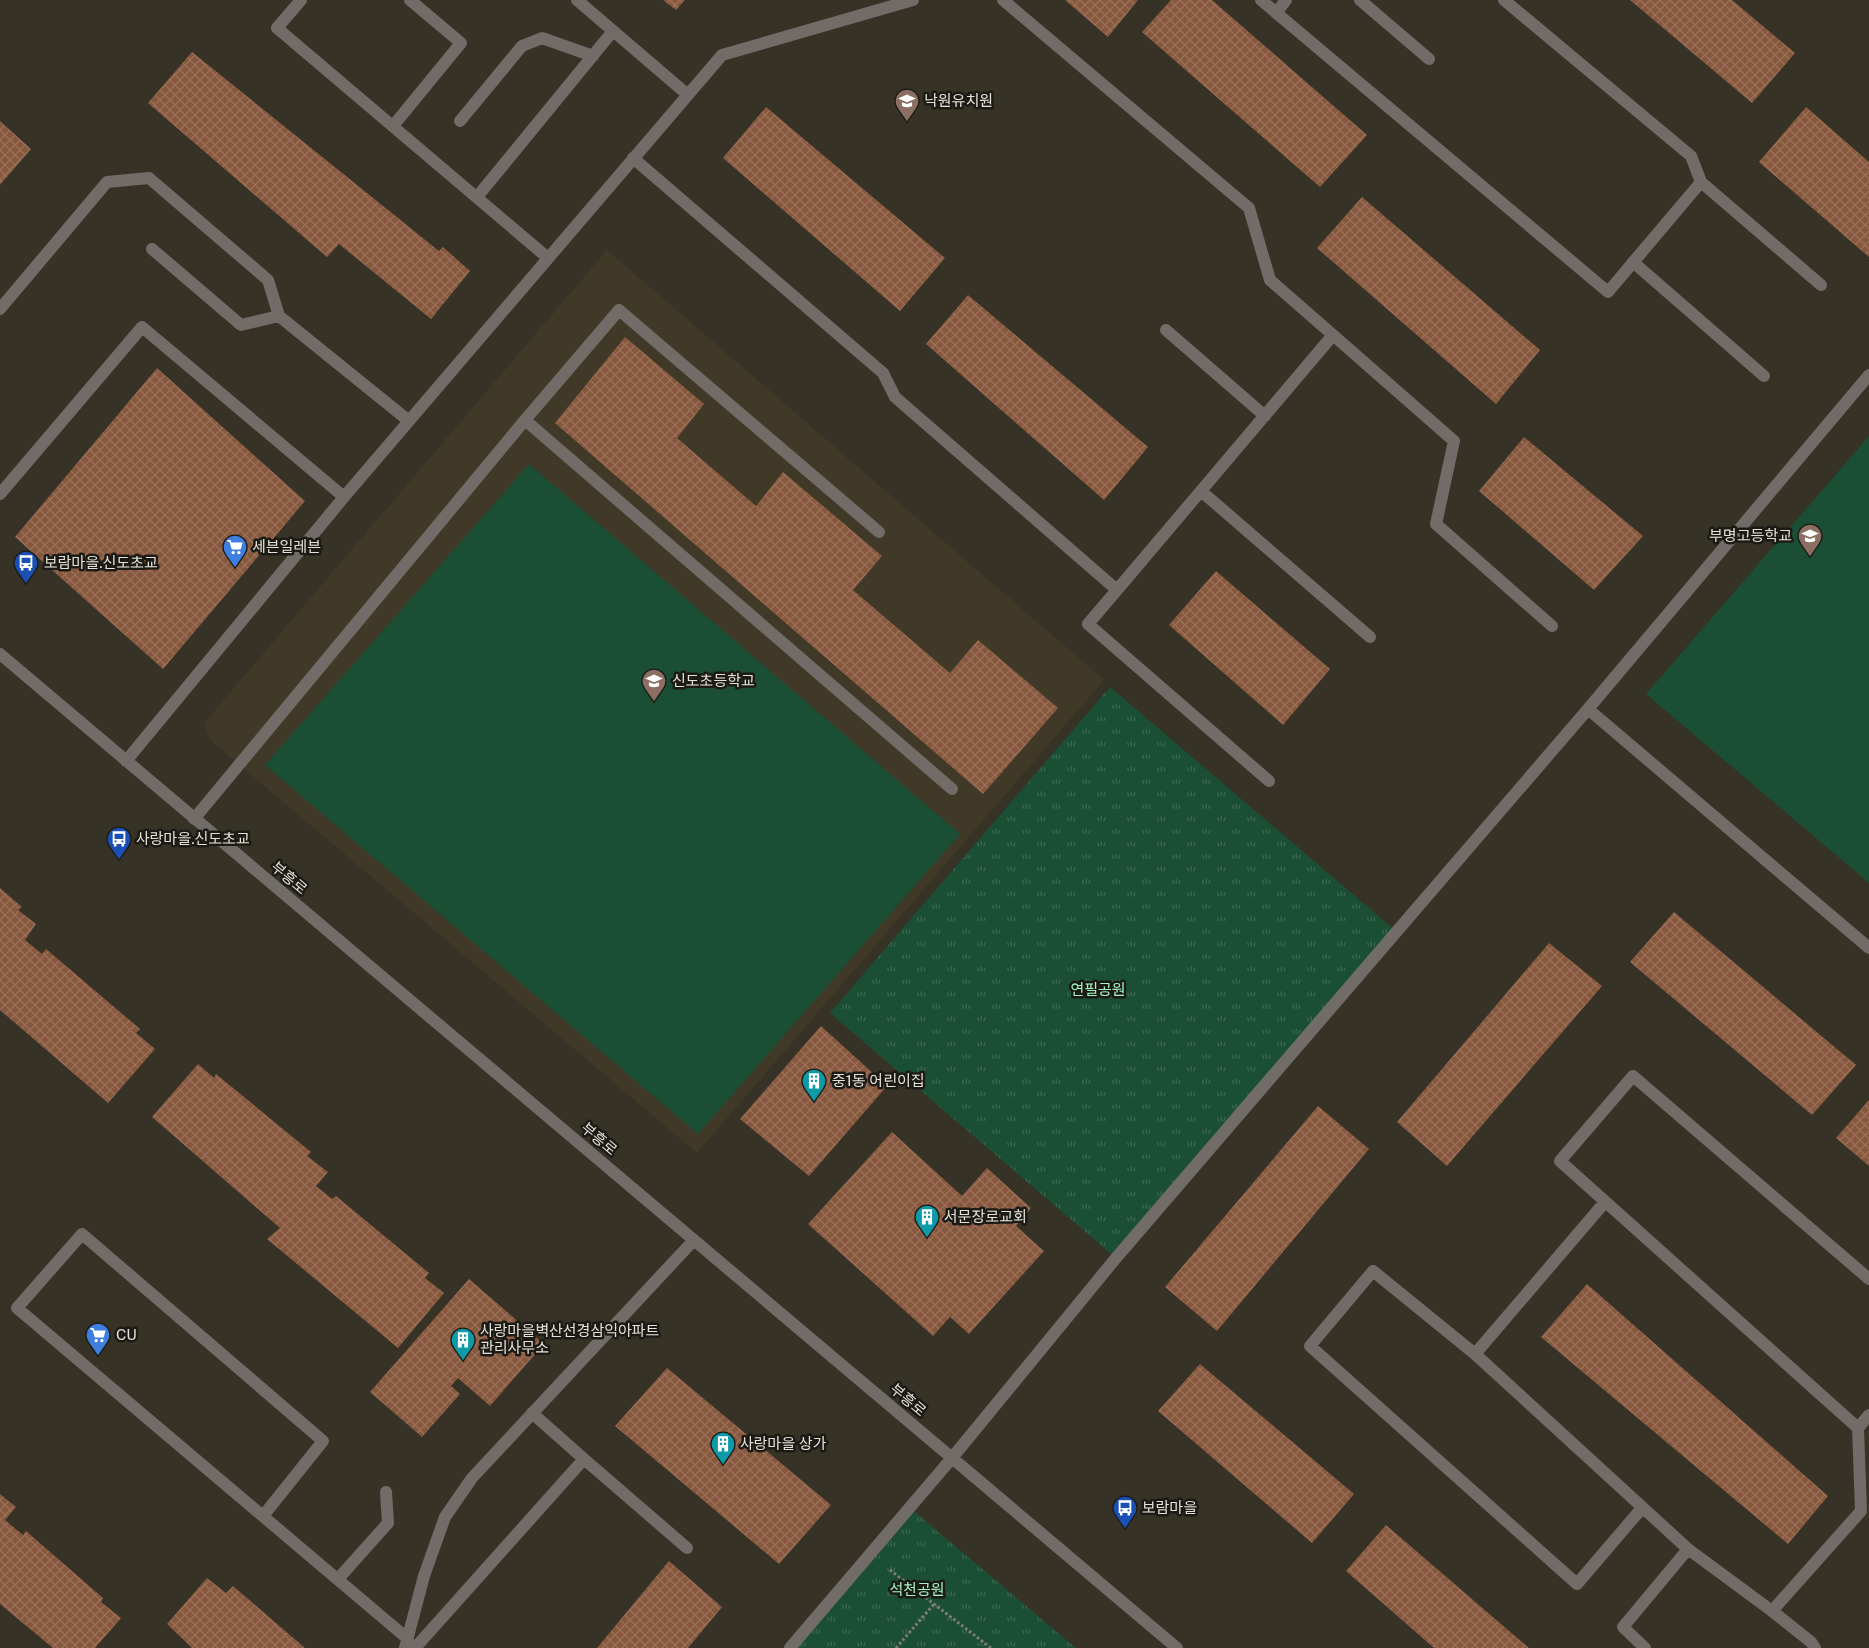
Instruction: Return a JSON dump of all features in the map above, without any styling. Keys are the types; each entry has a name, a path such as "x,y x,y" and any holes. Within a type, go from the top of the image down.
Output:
{"street":[{"path":"300,0 277,28 548,258"},
{"path":"393,126 461,43 410,0"},
{"path":"577,0 688,95"},
{"path":"126,761 408,421 722,55 889,3 912,0"},
{"path":"1003,0 1249,208 1270,280 1454,441 1436,524 1552,626"},
{"path":"1261,0 1608,292 1701,182"},
{"path":"1276,13 1286,0"},
{"path":"1360,0 1429,59"},
{"path":"1504,0 1691,156 1701,182 1821,285"},
{"path":"477,197 613,31"},
{"path":"460,121 522,46 542,38 593,56"},
{"path":"633,158 883,372 895,397 1117,590"},
{"path":"0,309 107,182 148,178 268,280 279,316 408,421"},
{"path":"152,249 241,325 279,316"},
{"path":"1633,262 1764,376"},
{"path":"194,818 618,310 879,532"},
{"path":"0,494 142,327 344,497"},
{"path":"1166,330 1265,416"},
{"path":"1269,781 1088,624 1333,335"},
{"path":"790,1648 952,1458 1116,1258 1588,709 1869,375"},
{"path":"525,420 952,789"},
{"path":"1201,491 1370,637"},
{"name":"부흥로","path":"0,654 1177,1648"},
{"path":"1588,709 1869,948"},
{"path":"1858,1428 1560,1161 1633,1076 1869,1278"},
{"path":"1475,1354 1605,1202"},
{"path":"262,1516 323,1441 82,1234 18,1308 262,1516 338,1579 409,1645"},
{"path":"409,1645 424,1576 445,1517 472,1478 694,1240"},
{"path":"1642,1508 1577,1584 1310,1346 1373,1271 1475,1354 1688,1549 1772,1611 1811,1642 1814,1648"},
{"path":"532,1413 687,1548"},
{"path":"1772,1611 1861,1511 1858,1428 1869,1415"},
{"path":"409,1645 584,1459"},
{"path":"338,1579 388,1523 386,1492"},
{"path":"1645,1648 1623,1627 1688,1549"}],"path":[{"path":"869,1555 991,1648"},
{"path":"896,1648 934,1604"}],"shaded area":[{"name":"신도초등학교","path":"607,250 1104,680 697,1153 209,739 204,723"}],"green space":[{"name":"부명고등학교","path":"1869,436 1869,883 1646,694"},
{"path":"529,464 960,834 698,1134 265,765"},
{"name":"연필공원","path":"1110,687 1397,932 1116,1258 830,1013"},
{"name":"석천공원","path":"910,1508 1076,1648 791,1648"}],"building":[{"path":"663,0 685,0 676,10"},
{"path":"1065,0 1138,0 1108,37"},
{"path":"1171,0 1212,0 1367,135 1320,187 1142,32"},
{"path":"1630,0 1732,0 1795,53 1752,103"},
{"path":"192,52 439,251 443,247 470,271 431,319 339,244 327,257 148,103"},
{"path":"766,107 945,258 900,311 723,158"},
{"path":"1806,107 1869,162 1869,257 1759,162"},
{"path":"0,121 31,149 0,185"},
{"path":"1362,197 1540,350 1496,404 1317,248"},
{"path":"968,295 1148,447 1104,500 926,344"},
{"path":"625,337 704,404 677,438 756,506 783,472 882,556 853,590 950,673 978,640 1058,708 983,794 555,423"},
{"path":"157,368 305,501 163,669 15,537"},
{"path":"1524,437 1643,536 1594,590 1479,491"},
{"path":"1216,571 1330,669 1283,725 1169,625"},
{"path":"0,888 22,907 18,910 36,924 25,940 42,954 46,949 140,1029 136,1033 155,1049 108,1103 0,1010"},
{"path":"1674,912 1856,1065 1812,1115 1630,962"},
{"path":"1549,943 1602,986 1447,1166 1397,1122"},
{"name":"중1동 어린이집","path":"821,1026 887,1086 809,1176 740,1119"},
{"path":"198,1064 214,1078 216,1074 311,1152 307,1156 328,1172 316,1186 332,1199 336,1196 429,1273 425,1278 444,1293 398,1348 267,1239 280,1228 152,1117"},
{"path":"1869,1100 1869,1166 1836,1138"},
{"path":"1318,1106 1369,1149 1217,1331 1165,1287"},
{"name":"서문장로교회","path":"892,1132 962,1196 987,1168 1031,1208 1016,1226 1044,1251 969,1334 950,1317 933,1336 808,1224"},
{"name":"사랑마을벽산선경삼익아파트 관리사무소","path":"469,1279 544,1344 490,1406 458,1378 451,1386 460,1394 422,1437 370,1392"},
{"path":"1587,1284 1828,1496 1788,1544 1541,1337"},
{"path":"1200,1364 1354,1494 1312,1543 1158,1411"},
{"name":"사랑마을 상가","path":"667,1368 831,1505 779,1564 615,1426"},
{"path":"0,1494 16,1507 5,1520 23,1535 26,1531 103,1598 101,1602 121,1618 95,1648 53,1648 0,1604"},
{"path":"1386,1525 1529,1648 1434,1648 1346,1571"},
{"path":"669,1561 722,1607 688,1648 597,1648"},
{"path":"207,1578 226,1593 233,1586 305,1648 192,1648 167,1624"}],"place":[{"name":"낙원유치원","path":"907,122"},
{"name":"부명고등학교","path":"1810,557"},
{"name":"세븐일레븐","path":"235,568"},
{"name":"보람마을.신도초교","path":"26,584"},
{"name":"신도초등학교","path":"654,702"},
{"name":"사랑마을.신도초교","path":"119,860"},
{"name":"중1동 어린이집","path":"814,1102"},
{"name":"서문장로교회","path":"927,1238"},
{"name":"CU","path":"98,1356"},
{"name":"사랑마을벽산선경삼익아파트 관리사무소","path":"463,1361"},
{"name":"사랑마을 상가","path":"723,1465"},
{"name":"보람마을","path":"1125,1529"}]}
